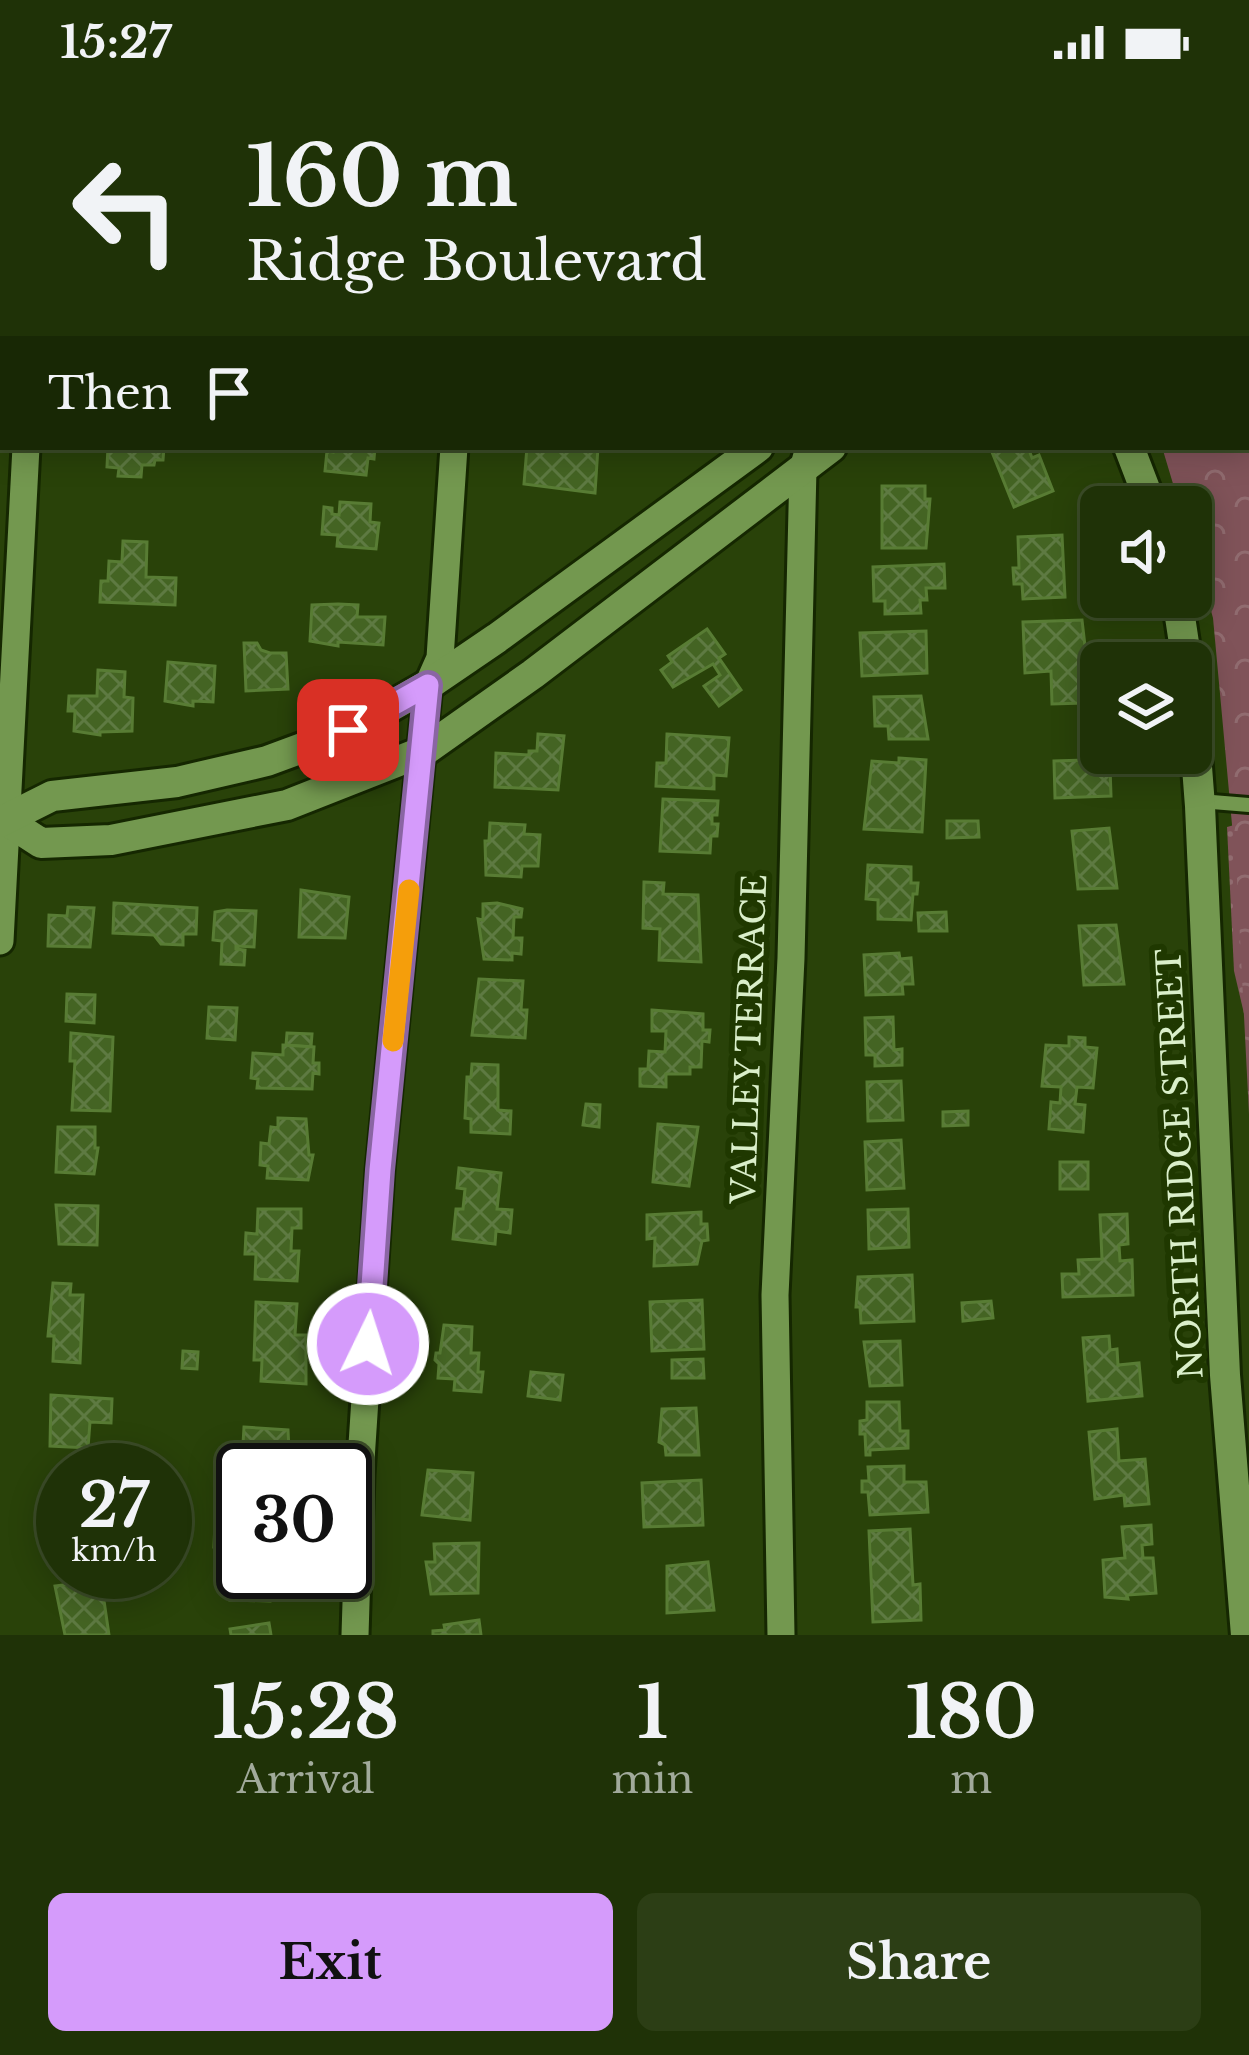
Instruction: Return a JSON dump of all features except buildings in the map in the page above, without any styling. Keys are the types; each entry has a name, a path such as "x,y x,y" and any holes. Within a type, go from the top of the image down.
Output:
{"street":[{"path":"0,941 26,450"},
{"path":"355,1635 380,1170 428,685 440,658 454,450"},
{"path":"4,821 52,796 177,782 267,761 348,730 428,685 754,450"},
{"path":"1130,450 1144,486"},
{"path":"4,821 41,843 111,840 287,805 424,751 533,674 806,458"},
{"name":"VALLEY TERRACE","path":"781,1635 775,1295 806,458"},
{"name":"NORTH RIDGE STREET","path":"1198,774 1226,1375 1243,1522 1246,1635"}],"lane":[{"path":"1200,801 1249,805"}],"green space":[{"path":"1163,450 1249,450 1249,1114 1237,879 1213,618 1212,486 1174,486"},
{"path":"1249,821 1249,1035 1234,971 1227,827"}],"slow traffic":[{"path":"393,1041 409,890"}],"route":[{"path":"348,730 428,685 380,1170 368,1344"}]}
